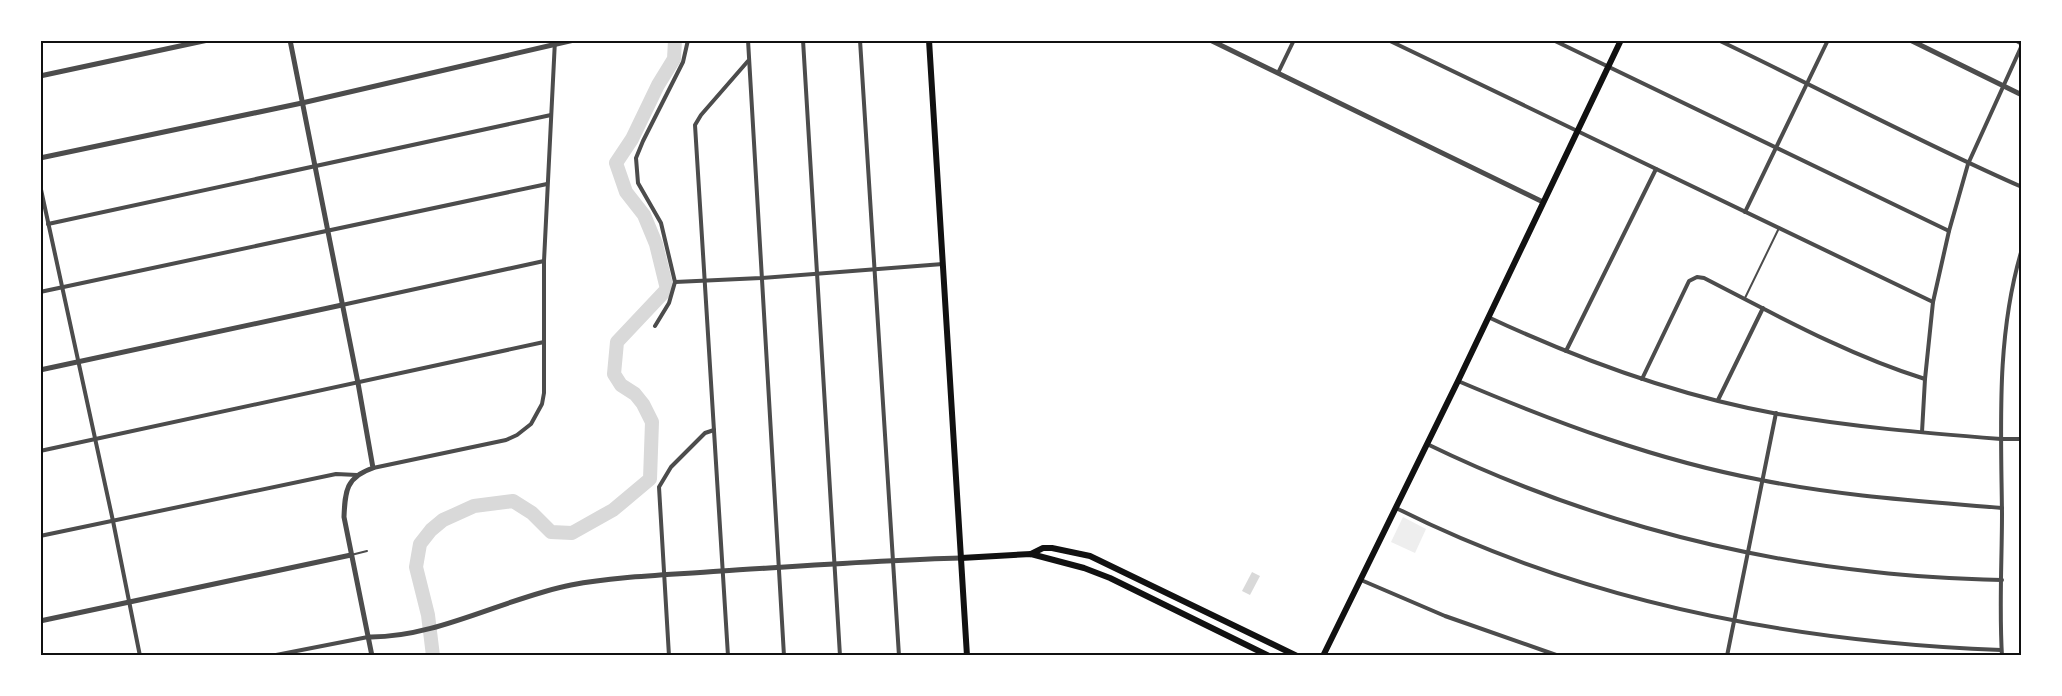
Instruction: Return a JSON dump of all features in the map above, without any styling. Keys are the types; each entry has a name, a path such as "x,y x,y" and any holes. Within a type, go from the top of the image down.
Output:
{"main road":[{"path":"929,40 967,656"},
{"path":"1323,656 1621,40"},
{"path":"1031,554 1043,548 1052,548 1090,556 1297,656"},
{"path":"961,558 1031,554 1084,568 1110,578 1269,656"}],"street":[{"path":"40,76 208,40"},
{"path":"290,40 373,468"},
{"path":"40,158 302,103 574,40"},
{"path":"655,326 669,303 675,282 661,223 638,183 636,158 683,62 687,40"},
{"path":"748,40 784,656"},
{"path":"802,40 840,656"},
{"path":"860,40 876,269 898,656"},
{"path":"1210,40 1543,202"},
{"path":"1278,73 1294,40"},
{"path":"1388,40 1933,302"},
{"path":"1553,40 1949,231"},
{"path":"1718,40 1807,82 1968,164 2022,187"},
{"path":"1745,212 1828,40"},
{"path":"1910,40 2022,95"},
{"path":"1922,432 1933,302 1949,231 1968,164 2022,44 2015,40"},
{"path":"372,656 344,517 344,496 351,480 373,468 506,440 524,430 542,404 545,381 544,261 555,43"},
{"path":"728,656 695,125 748,61"},
{"path":"48,224 551,115"},
{"path":"1566,351 1656,169"},
{"path":"40,292 547,184"},
{"path":"40,185 96,439 140,656"},
{"path":"1396,508 1450,533 1565,576 1677,609 1800,633 1867,642 2001,653 2001,439 2005,329 2022,249"},
{"path":"40,370 544,261"},
{"path":"675,282 943,264"},
{"path":"1642,379 1689,281 1697,277 1704,278 1880,364 1925,379"},
{"path":"1718,400 1763,308"},
{"path":"1488,317 1566,351 1642,379 1718,400 1776,413 1849,425 2022,439"},
{"path":"40,451 544,342"},
{"path":"1458,381 1536,414 1619,444 1762,481 1903,500 2002,507"},
{"path":"1727,656 1776,413"},
{"path":"669,656 658,492 660,483 672,467 705,433 714,430"},
{"path":"1427,444 1504,479 1586,509 1666,533 1748,553 1874,572 2002,580"},
{"path":"40,536 336,474 358,475"},
{"path":"40,621 351,555"},
{"path":"271,656 369,637 440,627 517,600 570,586 610,579 835,563 961,558"},
{"path":"1361,579 1445,616 1559,656"}],"lane":[{"path":"1745,299 1779,228"},
{"path":"351,555 367,551"}],"shaded area":[{"path":"1403,517 1426,529 1415,553 1391,542"},
{"path":"1252,572 1260,576 1250,595 1242,591"}],"waterway":[{"path":"433,656 428,615 416,567 420,544 443,520 474,506 513,501 532,513 551,532 572,533 613,510 650,479 652,422 643,404 635,394 621,385 614,374 617,342 667,289 656,244 644,215 626,192 616,163 632,139 658,85 674,59 675,40"}]}
